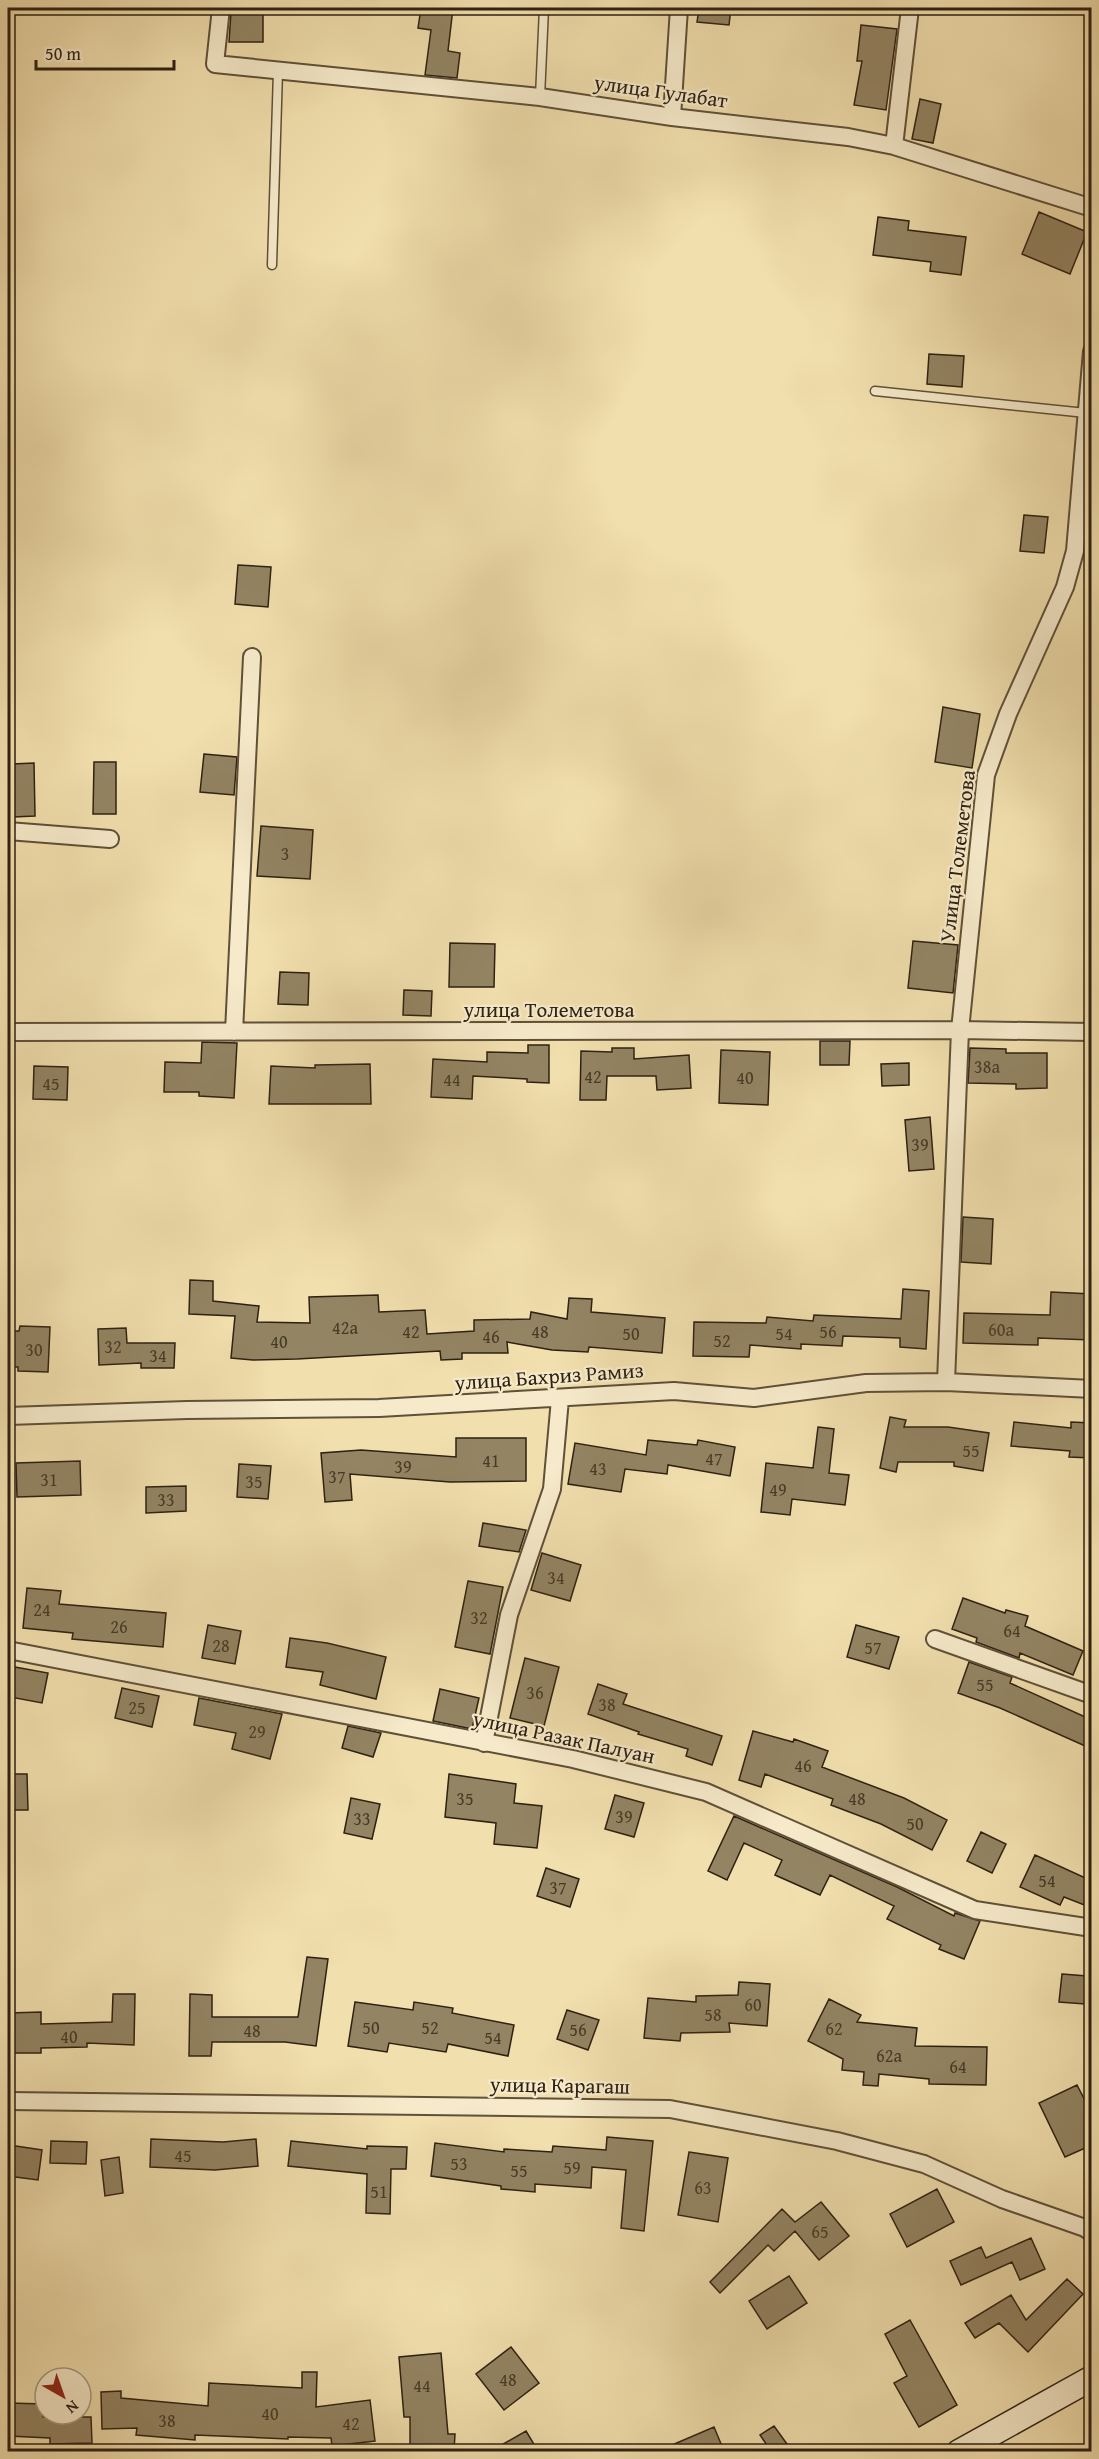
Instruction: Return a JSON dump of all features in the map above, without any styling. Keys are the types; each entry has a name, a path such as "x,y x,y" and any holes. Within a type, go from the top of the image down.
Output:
{"main road":[{"path":"958,2451 1092,2378"}],"street":[{"name":"улица Гулабат","path":"221,8 215,64 540,97 672,117 848,137 894,146 1092,208"},
{"path":"672,117 679,8"},
{"path":"894,146 910,8"},
{"name":"Улица Толеметова","path":"946,1382 960,1030 986,775 1008,714 1065,587 1075,551 1092,351"},
{"path":"234,1032 252,657"},
{"path":"8,831 110,839"},
{"name":"улица Толеметова","path":"8,1032 960,1030 1092,1032"},
{"name":"улица Бахриз Рамиз","path":"8,1416 187,1410 379,1408 560,1399 674,1390 754,1398 866,1383 946,1382 1092,1389"},
{"path":"484,1743 509,1615 552,1489 560,1399"},
{"path":"935,1639 1092,1695"},
{"name":"улица Разак Палуан","path":"8,1650 573,1759 706,1792 975,1910 1092,1928"},
{"name":"улица Карагаш","path":"8,2101 670,2109 837,2141 924,2164 1002,2199 1085,2228 1092,2234"}],"lane":[{"path":"540,97 544,8"},
{"path":"272,265 278,71"},
{"path":"875,391 1086,413"}],"building":[{"path":"421,8 453,8 448,51 460,53 457,78 425,75 431,30 418,28"},
{"path":"699,8 731,8 729,25 697,22"},
{"path":"231,12 263,12 263,42 229,42"},
{"path":"861,25 897,29 886,110 854,105 862,61 857,61"},
{"path":"920,99 941,104 933,143 912,139"},
{"path":"1039,212 1087,232 1070,274 1022,254"},
{"path":"878,217 909,221 908,230 966,237 961,275 930,271 931,262 873,255"},
{"path":"929,354 964,356 962,387 927,384"},
{"path":"1024,515 1048,517 1044,553 1020,551"},
{"path":"238,565 271,567 268,607 235,604"},
{"path":"943,707 980,714 972,768 935,762"},
{"path":"204,754 237,757 234,795 200,792"},
{"path":"94,762 116,762 116,814 93,814"},
{"path":"34,763 35,816 13,817 12,764"},
{"path":"261,826 313,830 310,879 257,876"},
{"path":"913,941 958,945 953,993 908,988"},
{"path":"450,943 495,944 494,987 449,987"},
{"path":"280,972 309,973 308,1005 278,1004"},
{"path":"404,990 432,991 431,1016 403,1015"},
{"path":"820,1041 850,1041 849,1065 820,1065"},
{"path":"202,1042 237,1043 234,1098 199,1096 199,1092 164,1092 165,1062 201,1063"},
{"path":"528,1045 549,1045 549,1083 527,1082 527,1079 473,1076 472,1099 431,1097 433,1059 487,1062 487,1052 528,1053"},
{"path":"612,1048 634,1048 634,1059 689,1055 691,1088 657,1090 656,1076 607,1076 606,1100 580,1100 581,1051 612,1052"},
{"path":"970,1048 1006,1049 1006,1053 1047,1053 1047,1088 1016,1089 1016,1084 968,1083"},
{"path":"721,1050 770,1052 768,1105 719,1103"},
{"path":"909,1063 909,1085 882,1086 881,1064"},
{"path":"370,1064 371,1104 269,1104 271,1066 315,1068 315,1065"},
{"path":"34,1066 68,1067 67,1100 33,1099"},
{"path":"930,1117 934,1169 909,1171 905,1120"},
{"path":"963,1217 993,1219 991,1264 961,1262"},
{"path":"190,1280 213,1281 213,1301 259,1306 257,1322 310,1323 309,1297 378,1295 379,1312 425,1310 427,1334 474,1331 474,1320 530,1319 531,1312 567,1319 569,1298 592,1299 591,1312 665,1318 662,1353 589,1347 588,1352 552,1350 507,1342 508,1353 462,1353 462,1359 441,1360 440,1351 297,1359 231,1358 235,1316 189,1314"},
{"path":"903,1289 929,1291 926,1349 900,1347 900,1338 843,1336 842,1346 801,1344 801,1349 750,1345 749,1357 693,1356 694,1322 766,1323 767,1317 813,1321 814,1315 901,1319"},
{"path":"1051,1292 1092,1294 1092,1340 1038,1338 1038,1345 963,1343 964,1313 1050,1315"},
{"path":"20,1326 50,1327 48,1372 18,1371 18,1367 8,1367 8,1331 19,1331"},
{"path":"126,1328 127,1343 175,1343 174,1368 141,1368 141,1363 99,1365 98,1329"},
{"path":"890,1417 906,1420 904,1427 948,1427 989,1433 983,1471 954,1466 954,1462 898,1462 896,1472 880,1468"},
{"path":"1014,1422 1071,1428 1071,1422 1092,1423 1092,1458 1069,1457 1070,1451 1011,1446"},
{"path":"818,1427 834,1429 829,1473 849,1475 845,1505 792,1499 790,1515 761,1512 766,1463 813,1468"},
{"path":"456,1438 526,1438 526,1481 450,1482 350,1474 352,1500 325,1502 321,1453 361,1450 456,1457"},
{"path":"648,1440 697,1445 698,1440 735,1447 730,1476 668,1465 667,1474 625,1469 621,1492 568,1484 575,1443 646,1455"},
{"path":"80,1461 81,1495 17,1497 16,1463"},
{"path":"239,1464 271,1466 268,1499 237,1497"},
{"path":"186,1486 186,1511 146,1513 146,1487"},
{"path":"483,1523 526,1530 519,1552 479,1546"},
{"path":"542,1553 581,1565 570,1601 531,1590"},
{"path":"468,1581 503,1587 490,1654 455,1647"},
{"path":"27,1588 61,1591 59,1604 166,1613 163,1647 72,1639 73,1633 23,1628"},
{"path":"963,1598 1005,1613 1006,1610 1028,1616 1025,1626 1083,1651 1073,1675 1020,1653 1019,1658 976,1642 977,1638 952,1629"},
{"path":"208,1625 241,1631 235,1664 202,1658"},
{"path":"856,1625 899,1637 889,1669 847,1657"},
{"path":"290,1638 327,1643 386,1657 376,1699 320,1685 323,1672 286,1667"},
{"path":"525,1658 559,1667 544,1726 510,1718"},
{"path":"969,1662 1012,1677 1010,1683 1092,1720 1092,1749 1000,1708 958,1693"},
{"path":"15,1667 48,1673 42,1703 10,1697"},
{"path":"598,1684 627,1694 623,1704 722,1736 712,1765 686,1756 688,1749 638,1734 639,1732 588,1714"},
{"path":"122,1688 159,1696 152,1727 115,1718"},
{"path":"440,1689 479,1698 472,1729 433,1721"},
{"path":"199,1698 282,1714 270,1759 232,1749 236,1733 194,1725"},
{"path":"348,1726 381,1733 373,1757 342,1748"},
{"path":"753,1731 793,1742 794,1739 828,1751 822,1767 904,1798 947,1820 932,1850 881,1824 831,1805 833,1799 765,1774 761,1787 739,1780"},
{"path":"8,1774 27,1774 28,1810 8,1810"},
{"path":"449,1774 516,1784 514,1803 542,1806 537,1848 494,1844 496,1823 445,1817"},
{"path":"615,1795 644,1803 634,1837 605,1829"},
{"path":"351,1798 380,1804 372,1839 344,1833"},
{"path":"734,1816 897,1887 954,1916 955,1913 980,1921 964,1959 939,1949 941,1945 887,1919 894,1906 830,1875 820,1895 775,1875 782,1860 744,1843 727,1880 708,1871"},
{"path":"981,1832 1006,1844 992,1873 967,1861"},
{"path":"1035,1855 1092,1881 1092,1908 1064,1897 1060,1905 1020,1887"},
{"path":"546,1868 579,1879 570,1907 537,1896"},
{"path":"307,1957 328,1959 316,2046 285,2042 212,2042 211,2056 189,2056 190,1994 212,1995 212,2017 298,2017"},
{"path":"1062,1974 1087,1976 1085,2004 1059,2002"},
{"path":"739,1982 770,1984 767,2026 729,2023 730,2032 681,2033 680,2041 644,2038 648,1998 696,2002 696,1996 738,1995"},
{"path":"113,1994 135,1994 134,2045 87,2043 87,2047 41,2048 41,2053 8,2053 8,2013 41,2012 41,2024 112,2022"},
{"path":"829,1999 861,2015 857,2022 917,2028 915,2046 987,2047 986,2085 929,2084 929,2079 879,2074 878,2086 863,2085 864,2072 842,2070 843,2059 808,2041"},
{"path":"355,2002 413,2010 414,2002 453,2008 452,2013 514,2025 508,2056 448,2044 446,2052 389,2043 387,2052 348,2046"},
{"path":"567,2010 599,2020 588,2050 557,2039"},
{"path":"1077,2085 1092,2114 1092,2145 1065,2157 1039,2103"},
{"path":"607,2137 653,2141 644,2231 621,2228 626,2170 592,2167 591,2188 535,2184 535,2192 501,2189 501,2186 431,2176 435,2143 504,2152 504,2149 552,2152 553,2146 606,2150"},
{"path":"151,2139 223,2142 256,2139 258,2166 215,2170 150,2167"},
{"path":"51,2141 87,2142 86,2164 50,2163"},
{"path":"291,2141 367,2149 367,2146 407,2147 406,2169 391,2169 390,2214 366,2213 367,2174 288,2166"},
{"path":"9,2145 42,2150 38,2180 8,2176"},
{"path":"689,2152 728,2158 718,2222 678,2215"},
{"path":"119,2157 123,2193 105,2196 101,2160"},
{"path":"937,2189 954,2222 907,2247 890,2214"},
{"path":"821,2202 849,2236 819,2260 795,2231 774,2251 768,2245 720,2293 710,2282 782,2209 795,2222"},
{"path":"1031,2238 1045,2269 1020,2280 1012,2262 961,2285 950,2261 981,2247 986,2258"},
{"path":"789,2276 807,2303 767,2329 749,2301"},
{"path":"1067,2279 1083,2294 1028,2352 999,2323 975,2338 965,2323 1011,2295 1026,2320"},
{"path":"910,2320 957,2405 919,2427 894,2383 907,2376 885,2334"},
{"path":"511,2347 539,2383 504,2410 476,2374"},
{"path":"441,2353 448,2434 455,2434 454,2451 410,2451 410,2417 404,2417 399,2357"},
{"path":"302,2372 317,2372 316,2407 370,2400 375,2441 332,2446 331,2438 288,2437 288,2439 195,2435 195,2440 136,2435 137,2428 102,2429 101,2392 121,2391 121,2398 208,2406 209,2383 302,2388"},
{"path":"8,2403 33,2404 33,2426 91,2426 92,2443 50,2444 50,2438 8,2436"},
{"path":"774,2426 792,2451 771,2451 760,2435"},
{"path":"714,2427 724,2451 658,2451"},
{"path":"526,2431 538,2451 491,2451"}]}
